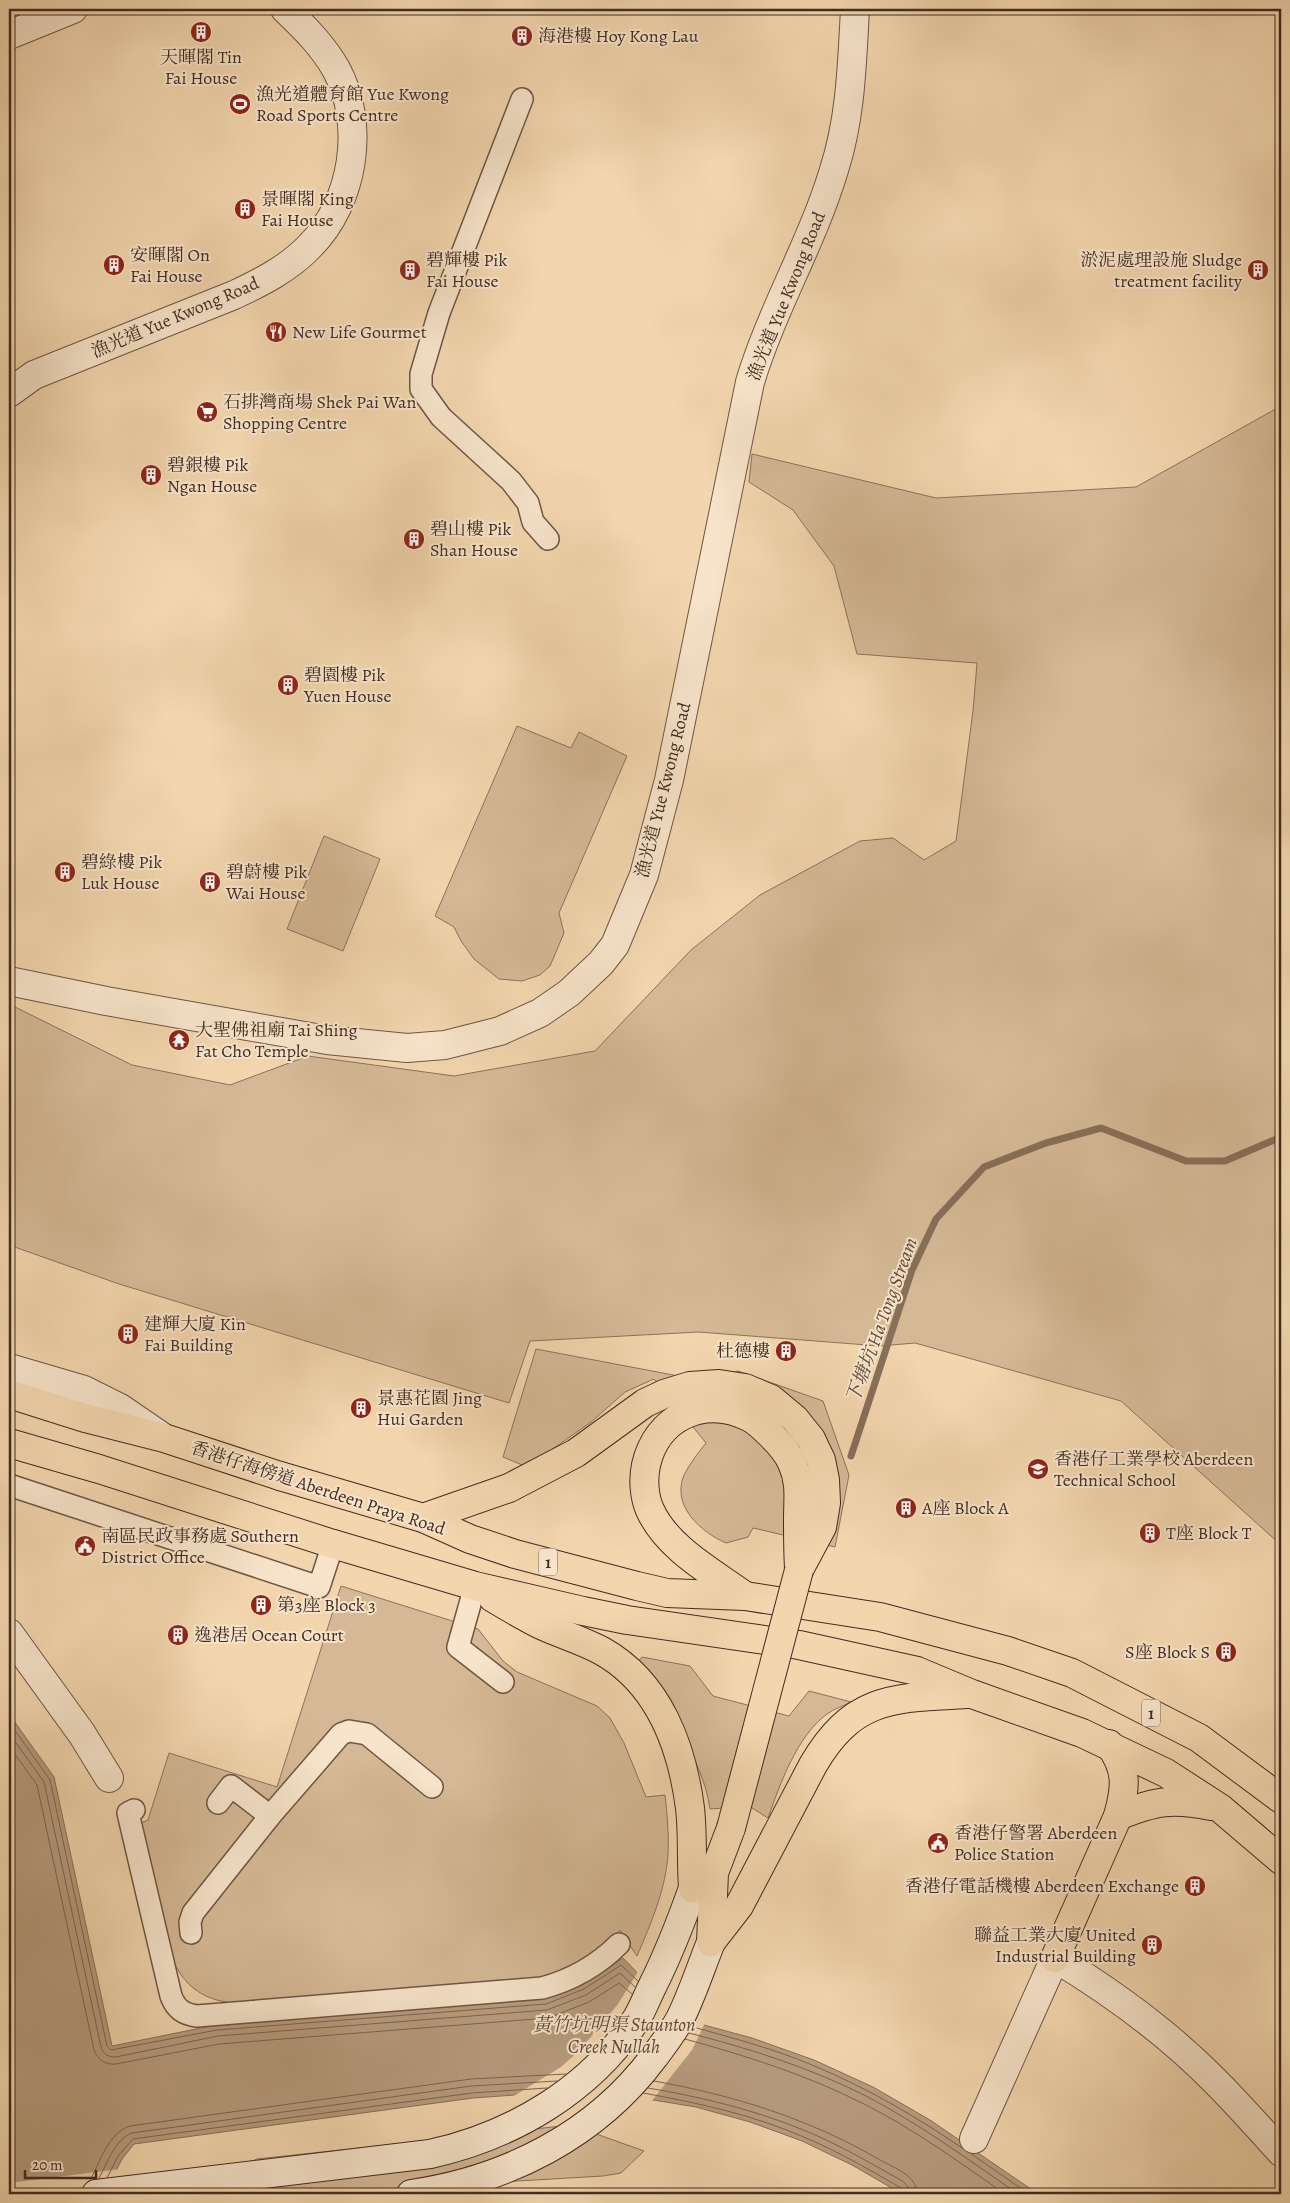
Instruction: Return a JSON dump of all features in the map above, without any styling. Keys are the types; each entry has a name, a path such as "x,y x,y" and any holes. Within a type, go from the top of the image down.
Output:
{"main road":[{"path":"423,1518 509,1488 576,1453 645,1403 664,1394 690,1386 709,1384 745,1388 771,1399 795,1419 821,1460 826,1480 826,1503 822,1528 799,1570 731,1828 704,1881"},
{"name":"香港仔海傍道 Aberdeen Praya Road","path":"9,1394 85,1418 164,1438 280,1476 423,1518 470,1539 637,1586 667,1593 745,1596"},
{"path":"745,1596 671,1540 650,1510 644,1474 650,1448 666,1426 674,1419 696,1410 717,1409 732,1411 750,1417 776,1440 792,1463 800,1487 799,1570"},
{"path":"9,1444 99,1469 333,1544"},
{"name":"1","path":"333,1544 475,1586 627,1620 761,1639 858,1656 917,1671 972,1694 1053,1721 1109,1744 1166,1773 1220,1808 1281,1860"},
{"path":"475,1586 540,1625 601,1651 617,1661 640,1683 655,1703 670,1732 682,1762 691,1822 704,1881 711,1942"},
{"name":"1","path":"745,1596 880,1617 1008,1651 1072,1673 1199,1738 1281,1799"},
{"path":"711,1942 739,1906 824,1745 842,1726 861,1713 886,1701 972,1694"},
{"path":"1055,1958 1118,1816 1123,1799 1123,1766 1109,1744"},
{"path":"1118,1816 1159,1802 1188,1802 1220,1808"}],"street":[{"path":"9,36 72,9"},
{"name":"漁光道 Yue Kwong Road","path":"9,393 34,375 234,295 261,282 298,257 325,228 338,206 351,164 350,108 337,71 327,54 285,9"},
{"name":"漁光道 Yue Kwong Road","path":"9,981 106,1001 327,1040 407,1048 465,1041 521,1023 540,1013 569,993 601,963 615,945 644,875 668,785 750,382 767,334 810,234 835,169 848,112 854,9"},
{"path":"522,99 438,313 421,374 422,388 441,417 511,481 528,503 533,522 548,539"},
{"path":"9,1368 84,1390 120,1408 164,1438"},
{"path":"9,1484 319,1587 333,1544"},
{"path":"475,1586 458,1647 503,1682"},
{"path":"9,1633 82,1734 109,1778"},
{"path":"191,1932 190,1922 193,1913 270,1816 341,1734 349,1731 367,1734 432,1786"},
{"path":"218,1803 231,1786 270,1816"},
{"path":"131,1812 172,1996 180,2011 188,2014 197,2016 542,1988 563,1982 588,1969 619,1944"},
{"path":"96,2194 430,2154 462,2148 520,2123 550,2105 592,2072 638,2017 704,1881"},
{"path":"411,2194 460,2185 513,2167 571,2135 600,2114 626,2092 643,2072 680,2020 711,1942"},
{"path":"974,2139 1055,1958 1094,1982 1139,2014 1183,2050 1215,2081 1281,2152"}],"shaded area":[{"path":"1281,406 1281,1545 1121,1401 915,1343 880,1346 699,1332 530,1341 509,1403 119,1284 9,1245 9,1004 132,1065 230,1085 308,1056 454,1076 595,1051 691,950 760,895 860,841 893,838 924,860 956,841 973,711 977,663 857,654 834,566 793,510 749,482 752,454 936,498 1136,487"},
{"path":"517,726 571,748 579,732 627,756 559,913 564,933 550,966 540,975 522,981 499,979 474,959 454,927 435,916"},
{"path":"324,836 380,859 343,951 287,929"},
{"path":"536,1349 705,1381 738,1371 823,1401 849,1475 835,1547 753,1528 748,1537 726,1543 698,1525 685,1507 681,1486 686,1471 706,1443 654,1379 625,1392 591,1422 527,1467 503,1457"},
{"path":"341,1586 478,1629 503,1661 517,1672 597,1706 610,1718 624,1743 646,1797 665,1795 668,1838 667,1866 657,1906 637,1956 620,1930 602,1947 583,1960 563,1970 540,1978 232,2003 213,1999 197,1991 186,1981 177,1968 165,1937 139,1824 148,1820 169,1753 277,1787"},
{"path":"642,1657 690,1666 713,1696 789,1716 809,1691 851,1702 827,1714 816,1723 807,1735 791,1762 768,1818 749,1806 710,1809 706,1789 691,1752 634,1667"},
{"path":"571,2125 644,2151 621,2173 603,2176 467,2184 393,2194 179,2194 257,2159"}],"water":[{"name":"黃竹坑明渠 Staunton Creek Nullah","path":"9,1714 54,1777 112,2046 216,2025 545,1999 582,1985 623,1958 682,2019 752,2038 814,2060 873,2087 930,2120 1038,2194 902,2194 852,2165 802,2141 750,2122 696,2107 641,2098 557,2092 473,2098 134,2144 122,2159 105,2192 9,2194"}],"pier":[{"path":"639,1970 684,2017 705,2023 692,2050 651,2102 557,2095 512,2097 561,2067 580,2050 618,2004"},
{"path":"120,2169 107,2194 9,2194 9,2183"}],"waterway":[{"name":"下塘坑 Ha Tong Stream","path":"851,1456 912,1270 936,1219 984,1167 1046,1143 1101,1128 1186,1161 1225,1161 1281,1137"}],"place":[{"name":"天暉閣 Tin Fai House","path":"201,32"},
{"name":"海港樓 Hoy Kong Lau","path":"522,36"},
{"name":"漁光道體育館 Yue Kwong Road Sports Centre","path":"240,104"},
{"name":"景暉閣 King Fai House","path":"245,209"},
{"name":"安暉閣 On Fai House","path":"114,265"},
{"name":"碧輝樓 Pik Fai House","path":"410,270"},
{"name":"淤泥處理設施 Sludge treatment facility","path":"1258,270"},
{"name":"New Life Gourmet","path":"276,332"},
{"name":"石排灣商場 Shek Pai Wan Shopping Centre","path":"207,412"},
{"name":"碧銀樓 Pik Ngan House","path":"151,475"},
{"name":"碧山樓 Pik Shan House","path":"414,539"},
{"name":"碧園樓 Pik Yuen House","path":"288,685"},
{"name":"碧綠樓 Pik Luk House","path":"65,872"},
{"name":"碧蔚樓 Pik Wai House","path":"210,882"},
{"name":"大聖佛祖廟 Tai Shing Fat Cho Temple","path":"179,1040"},
{"name":"建輝大廈 Kin Fai Building","path":"128,1334"},
{"name":"杜德樓","path":"786,1351"},
{"name":"景惠花園 Jing Hui Garden","path":"361,1408"},
{"name":"香港仔工業學校 Aberdeen Technical School","path":"1038,1469"},
{"name":"A座 Block A","path":"906,1508"},
{"name":"T座 Block T","path":"1150,1533"},
{"name":"南區民政事務處 Southern District Office","path":"85,1546"},
{"name":"第3座 Block 3","path":"261,1605"},
{"name":"逸港居 Ocean Court","path":"178,1635"},
{"name":"S座 Block S","path":"1226,1652"},
{"name":"香港仔警署 Aberdeen Police Station","path":"938,1843"},
{"name":"香港仔電話機樓 Aberdeen Exchange","path":"1195,1886"},
{"name":"聯益工業大廈 United Industrial Building","path":"1152,1945"}]}
